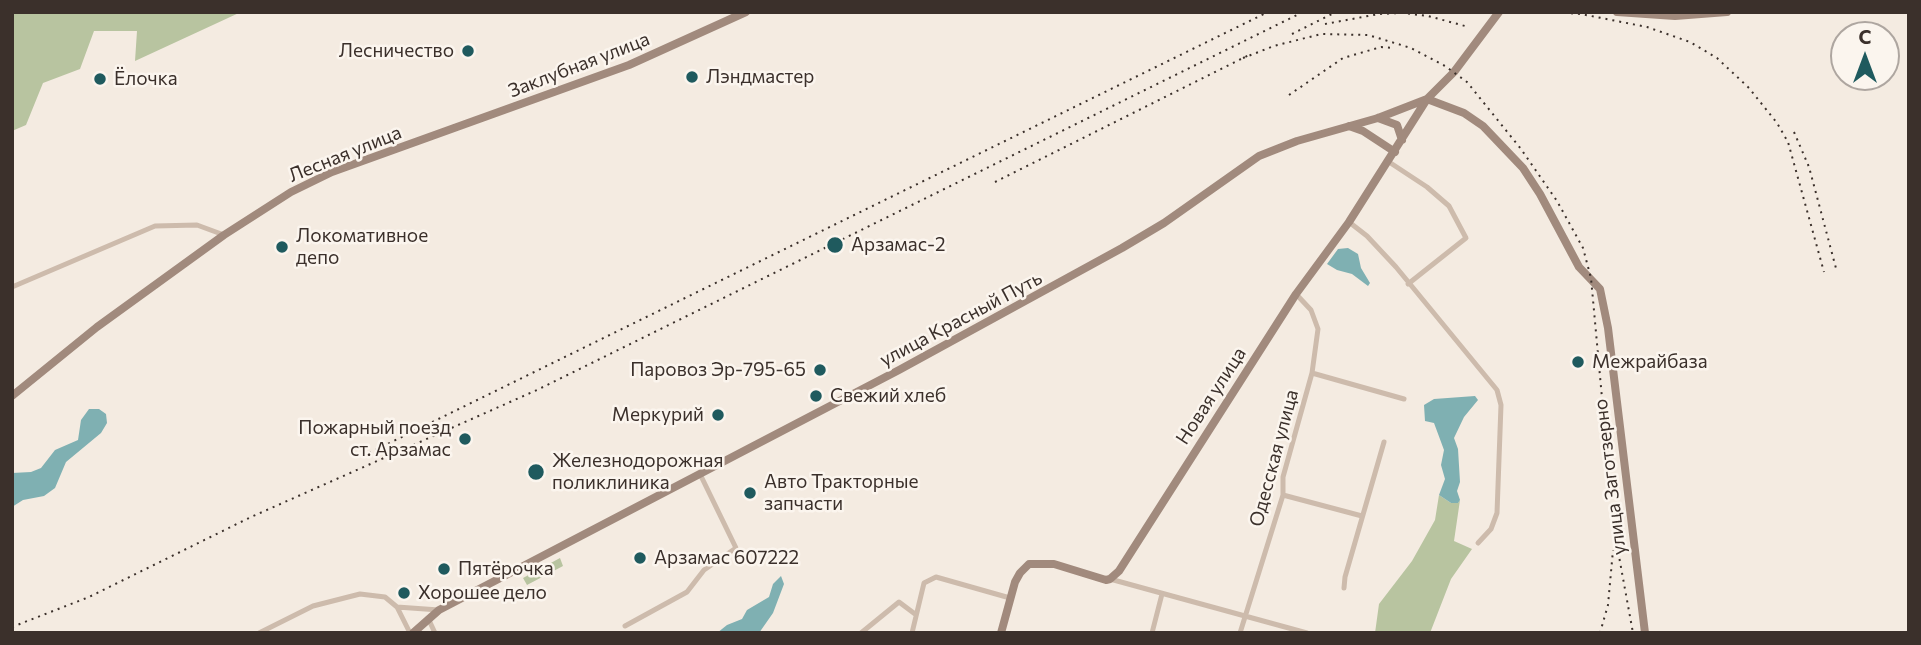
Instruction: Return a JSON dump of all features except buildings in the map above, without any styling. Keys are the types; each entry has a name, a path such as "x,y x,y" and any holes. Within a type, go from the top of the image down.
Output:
{"main road":[{"name":"Заклубная улица","path":"460,125 629,65 746,12"},
{"name":"улица Красный Путь","path":"412,633 439,610 899,370 1112,254 1164,223 1259,156 1297,141 1378,118 1427,99 1454,72 1499,12"},
{"path":"1617,12 1675,16 1725,12"},
{"name":"Новая улица","path":"1110,579 1119,571 1296,294 1349,222 1427,99"},
{"name":"улица Заготзерно","path":"1427,99 1464,113 1483,126 1516,160 1541,194 1579,267 1600,289 1608,328 1645,633"},
{"path":"1378,118 1396,125 1402,140"},
{"name":"Лесная улица","path":"12,396 97,327 271,204 332,172 460,125"},
{"path":"1349,126 1363,131 1395,152"},
{"path":"1003,632 1010,598 1020,573 1029,564 1054,565 1096,578 1110,579"}],"street":[{"path":"1389,162 1427,187 1449,206 1466,238 1408,284"},
{"path":"1349,222 1367,236 1396,267 1497,390 1501,405 1497,513 1491,529 1478,543"},
{"path":"12,287 155,226 197,225 224,235"},
{"name":"Одесская улица","path":"1240,633 1283,495 1283,477 1312,373 1318,329 1311,310 1296,294"},
{"path":"1312,373 1404,398"},
{"path":"1344,588 1384,442"},
{"path":"625,626 687,592 704,570 736,548 700,474"},
{"path":"1283,495 1362,516"},
{"path":"912,633 924,583 936,577 1010,598"},
{"path":"1110,579 1307,633"},
{"path":"259,633 313,606 360,594 385,597 397,607 412,633"},
{"path":"1152,633 1162,594"},
{"path":"861,633 899,603 915,614"},
{"path":"397,607 439,610"},
{"path":"428,618 435,633"}],"green space":[{"path":"12,12 241,12 135,61 137,31 94,31 80,69 43,83 26,125 12,131"},
{"path":"1439,495 1451,503 1458,503 1460,500 1454,541 1472,549 1451,579 1430,633 1375,633 1379,604 1412,561 1435,520"},
{"path":"560,558 563,566 527,585 523,578"}],"water":[{"path":"1348,248 1358,254 1361,268 1370,283 1368,286 1352,274 1327,264 1338,249"},
{"path":"1475,396 1478,400 1464,417 1454,438 1458,449 1460,482 1457,491 1460,500 1458,503 1451,503 1439,495 1445,479 1441,465 1444,450 1434,423 1425,421 1424,405 1434,399"},
{"path":"89,409 99,409 106,414 107,423 101,433 66,462 55,488 44,496 23,500 12,507 12,473 31,472 41,468 55,450 78,440 81,420"},
{"path":"781,576 784,584 773,613 759,633 717,633 742,619 747,610 769,597 773,584"}],"railway":[{"path":"363,456 1268,12"},
{"path":"12,627 89,597 251,517 537,390 1303,12"},
{"path":"1292,34 1336,12"},
{"path":"1550,12 1581,14 1647,27 1690,42 1717,58 1749,88 1777,123 1788,142 1824,272"},
{"path":"1325,24 1379,14 1403,13 1428,16 1465,26"},
{"path":"1243,58 1274,46 1321,34 1368,35 1411,48 1445,66 1467,82 1521,149 1557,201 1583,248 1591,278 1614,529 1633,633"},
{"path":"1289,95 1343,58 1381,47 1394,48"},
{"path":"995,182 1251,54"},
{"path":"1794,132 1809,167 1837,272"},
{"path":"1600,633 1608,605 1613,550"}],"place":[{"name":"Лесничество","path":"468,51"},
{"name":"Лэндмастер","path":"692,77"},
{"name":"Ёлочка","path":"100,79"},
{"name":"Арзамас-2","path":"835,245"},
{"name":"Локомативное депо","path":"282,247"},
{"name":"Межрайбаза","path":"1578,362"},
{"name":"Паровоз Эр-795-65","path":"820,370"},
{"name":"Свежий хлеб","path":"816,396"},
{"name":"Меркурий","path":"718,415"},
{"name":"Пожарный поезд ст. Арзамас","path":"465,439"},
{"name":"Железнодорожная поликлиника","path":"536,472"},
{"name":"Авто Тракторные запчасти","path":"750,493"},
{"name":"Арзамас 607222","path":"640,558"},
{"name":"Пятёрочка","path":"444,569"},
{"name":"Хорошее дело","path":"404,593"}]}
